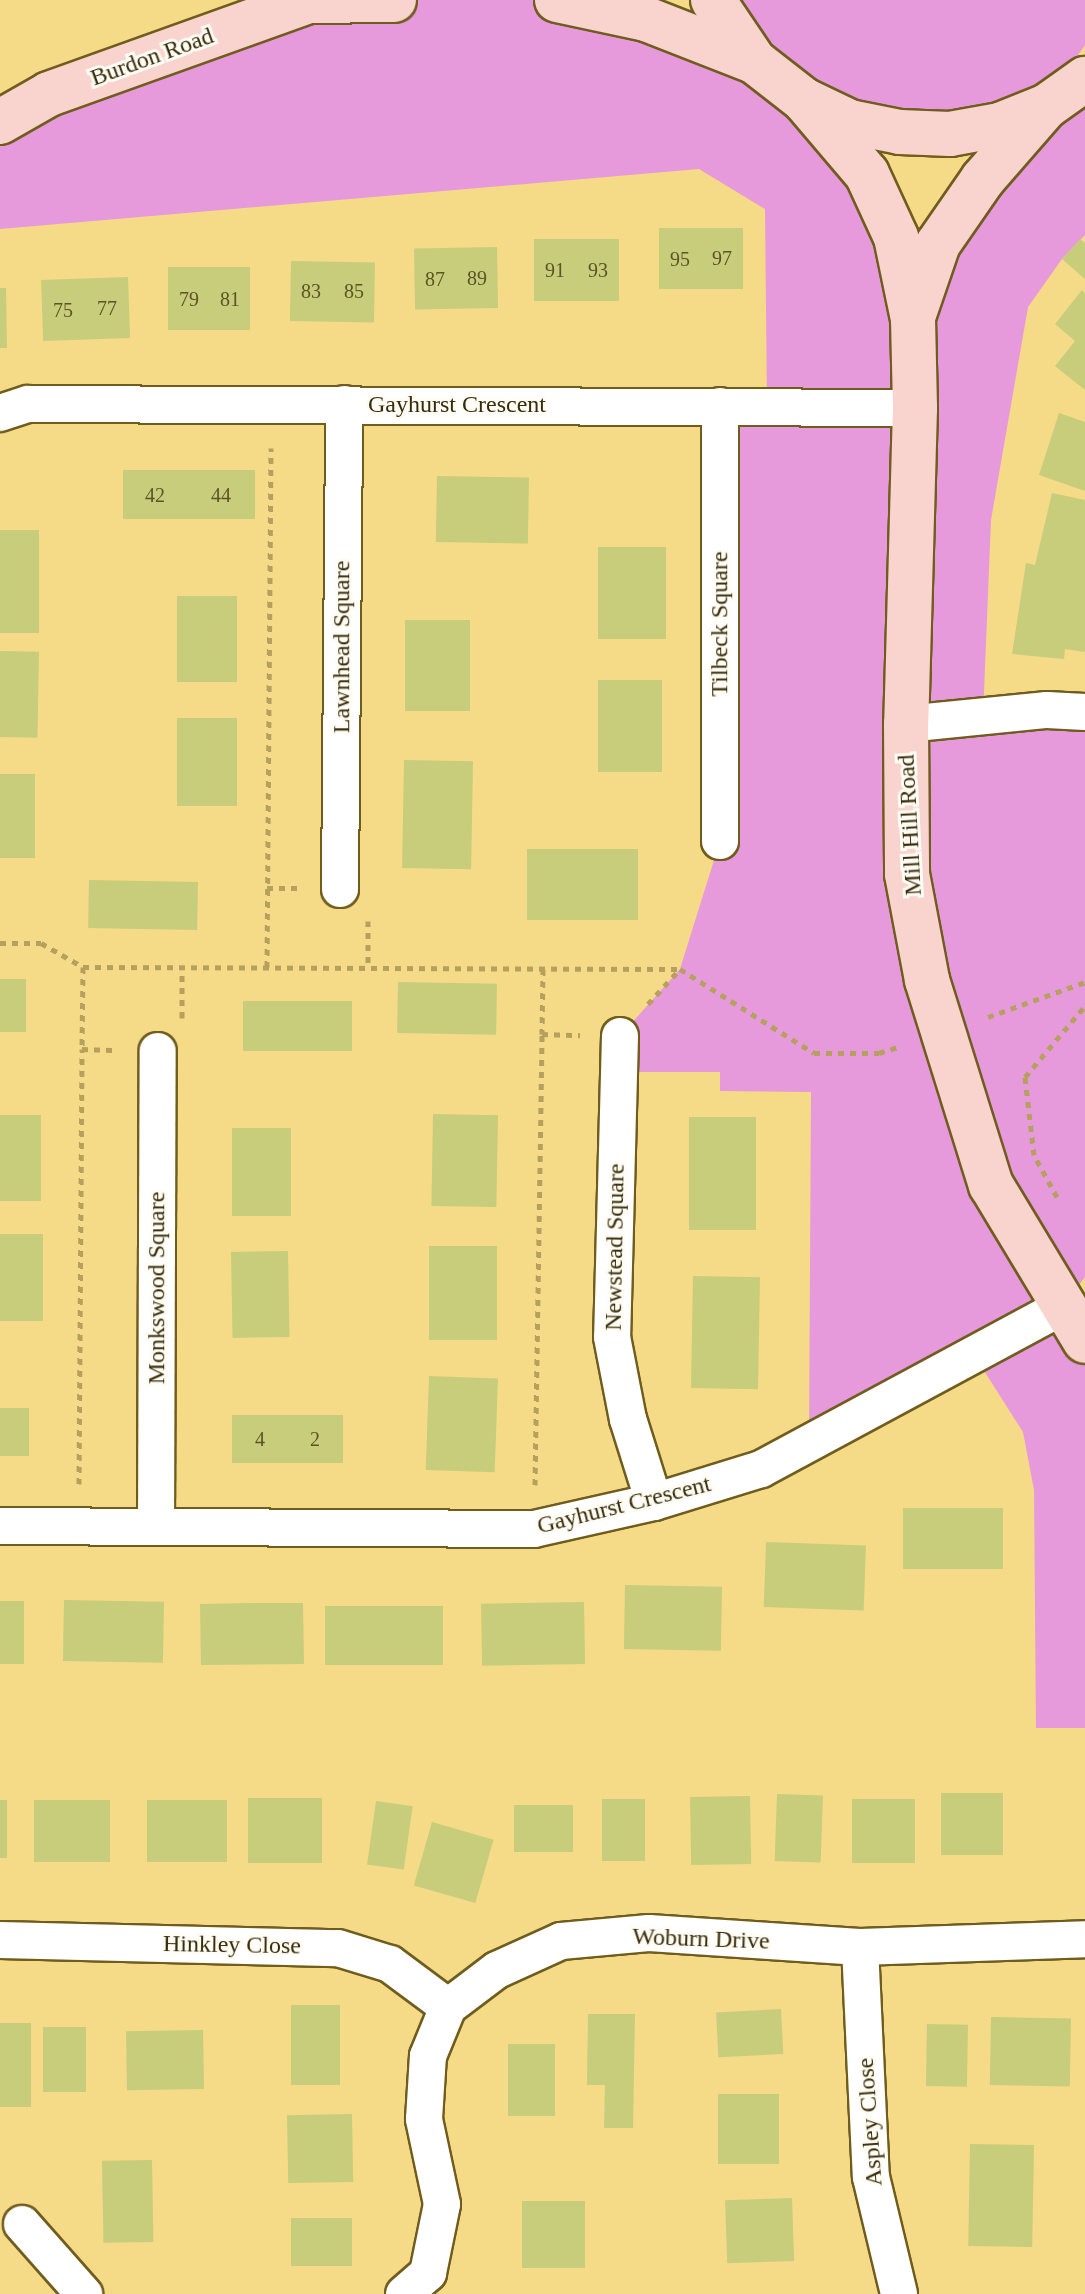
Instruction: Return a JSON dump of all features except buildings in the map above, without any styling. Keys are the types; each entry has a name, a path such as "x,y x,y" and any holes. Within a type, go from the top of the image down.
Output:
{"street":[{"name":"Burdon Road","path":"0,122 49,94 310,0 394,0"},
{"path":"557,0 646,19 754,61 804,100 850,122 900,132 950,134 1000,125 1047,106 1085,79"},
{"path":"713,0 754,61"},
{"name":"Mill Hill Road","path":"804,100 867,174 896,237 913,319 915,408 906,724 907,874 927,980 991,1185 1073,1324"},
{"name":"Mill Hill Road","path":"913,319 938,244 983,179 1047,106"},
{"name":"Gayhurst Crescent","path":"0,413 28,404 915,408"},
{"name":"Lawnhead Square","path":"340,889 344,404"},
{"name":"Tilbeck Square","path":"720,406 720,841"},
{"path":"906,724 1047,710 1085,712"},
{"name":"Newstead Square","path":"620,1036 612,1337 628,1419 654,1502"},
{"name":"Monkswood Square","path":"156,1525 158,1051"},
{"name":"Gayhurst Crescent","path":"0,1526 534,1529 654,1502 761,1469 1073,1324"},
{"name":"Woburn Drive","path":"448,2007 497,1970 561,1941 649,1933 860,1947 1085,1939"},
{"name":"Hinkley Close","path":"0,1940 338,1948 390,1964 448,2007"},
{"name":"Aspley Close","path":"860,1947 871,2177 899,2294"},
{"path":"404,2294 428,2273 442,2204 424,2119 428,2056 448,2007"},
{"path":"22,2224 84,2294"}],"path":[{"path":"267,967 272,404"},
{"path":"0,943 41,943 83,967 680,969 814,1053 879,1053 898,1047"},
{"path":"78,1526 83,967"},
{"path":"534,1529 543,969"},
{"path":"542,1034 620,1036 680,969"},
{"path":"985,1019 1085,982"},
{"path":"1063,1208 1034,1155 1025,1077 1085,1006"},
{"path":"82,1049 158,1051"}],"shaded area":[{"path":"394,0 557,0 754,61 896,237 938,244 1085,79 1085,235 1062,259 1028,307 991,520 983,716 1085,712 1085,1277 1062,1307 1085,1341 1085,1728 1036,1728 1034,1490 1023,1432 974,1355 809,1443 811,1092 720,1091 720,1072 618,1072 620,1036 680,969 720,841 720,406 767,406 765,209 699,169 0,229 0,122 49,94"},
{"path":"736,0 1085,0 1085,45 1076,58 1016,97 946,116 875,110 808,82 755,34"}]}
